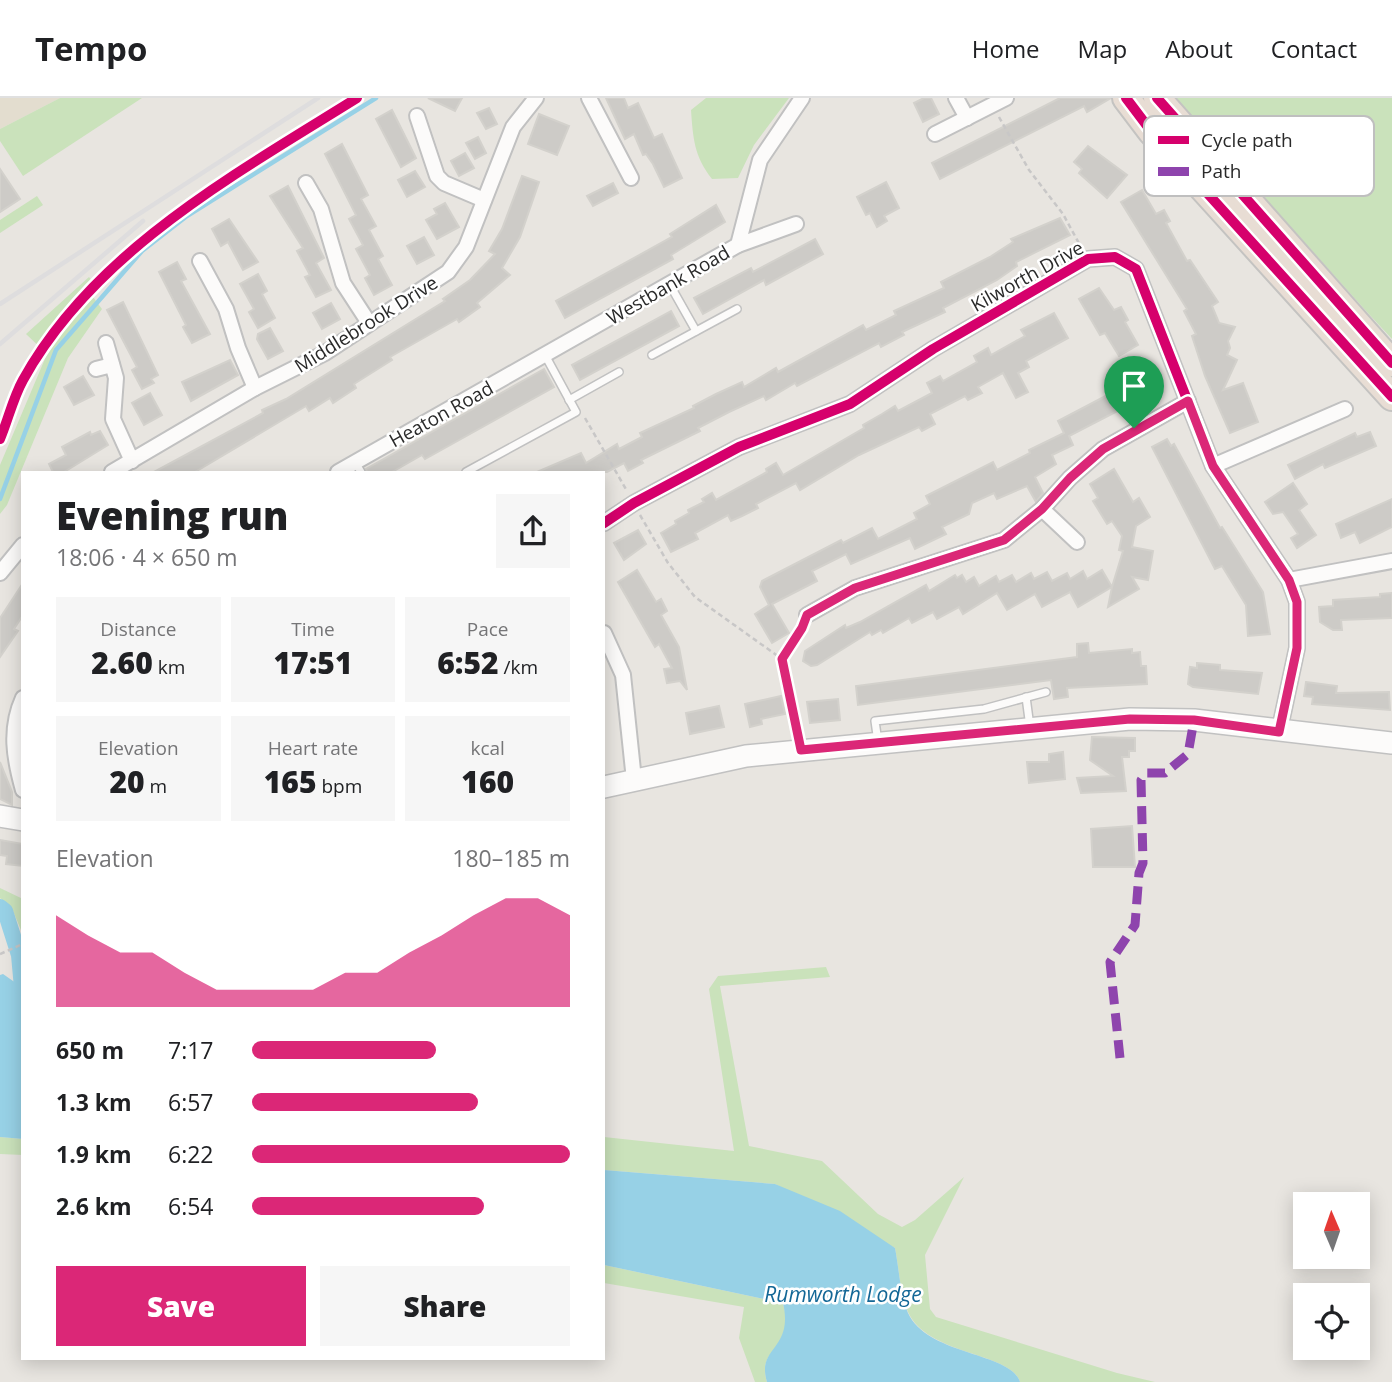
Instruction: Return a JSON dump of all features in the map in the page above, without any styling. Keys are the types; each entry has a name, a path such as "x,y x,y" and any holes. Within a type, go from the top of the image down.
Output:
{"highway":[{"path":"1126,98 1144,121"},
{"path":"1157,98 1173,116"},
{"path":"1210,196 1392,397"},
{"path":"1244,196 1392,363"}],"street":[{"name":"Middlebrook Drive","path":"114,471 255,388 325,354 448,272 466,247 513,127 536,98"},
{"path":"589,98 631,178"},
{"path":"738,245 760,160 802,98"},
{"path":"956,98 967,118"},
{"path":"935,134 1006,98"},
{"path":"417,116 431,134 437,176 444,183 484,200"},
{"path":"314,187 343,283 369,323"},
{"name":"Westbank Road","path":"545,355 738,245 796,224"},
{"name":"Kilworth Drive","path":"605,522 634,503 739,447 850,404 879,388 933,349 1088,260 1115,257 1136,269 1213,466 1289,580 1297,602 1298,624 1279,732"},
{"path":"200,261 215,274 238,348 255,388"},
{"path":"106,343 116,386 113,419 132,461"},
{"name":"Heaton Road","path":"358,468 545,355"},
{"path":"96,369 112,365"},
{"path":"807,615 878,580 988,548 1020,529 1103,449 1188,401"},
{"path":"1213,466 1327,410 1345,409"},
{"path":"1042,509 1077,542"},
{"path":"0,573 21,547"},
{"path":"1289,580 1392,561"},
{"path":"605,635 623,675 634,780"},
{"path":"21,702 16,712 13,736 15,764 21,784"},
{"path":"605,787 746,756 1030,727 1168,719 1392,743"},
{"path":"0,816 21,820"}],"lane":[{"path":"670,285 696,331"},
{"path":"652,355 737,309"},
{"path":"468,471 576,412 545,355"},
{"path":"569,400 619,372"},
{"path":"878,742 875,721 984,709 1046,692"},
{"path":"1026,697 1030,727"}],"path":[{"path":"992,105 1029,170 1063,214 1088,260"},
{"path":"576,412 586,418 668,563 695,597 782,659 801,750"},
{"path":"782,659 807,615"},
{"path":"0,954 21,945"}],"shaded area":[{"path":"0,98 60,98 0,129"}],"green space":[{"path":"60,98 142,98 23,176 0,141 0,129"},
{"path":"706,98 789,98 754,145 738,178 712,179 698,154 691,110"},
{"path":"1175,98 1392,98 1392,339 1263,196 1374,196 1374,116 1191,116"},
{"path":"37,196 43,205 0,233 0,220"},
{"path":"89,277 93,282 87,289 102,309 68,358 7,505 0,514 0,465 47,354 26,334"},
{"path":"0,888 21,898 21,930 13,911 0,898"},
{"path":"826,967 830,977 720,986 749,1146 822,1161 878,1214 902,1227 915,1220 964,1177 925,1255 930,1309 936,1317 1117,1373 1155,1382 1020,1382 1013,1372 1002,1365 950,1346 918,1326 905,1305 895,1248 775,1184 605,1170 605,1137 734,1151 709,989 718,976"},
{"path":"0,1137 21,1139 21,1155 0,1154"},
{"path":"605,1265 783,1303 787,1326 780,1342 768,1358 765,1372 767,1382 755,1382 739,1338 744,1307 605,1283"}],"water":[{"path":"3,974 21,987 21,1139 0,1137 0,975"},
{"name":"Rumworth Lodge","path":"605,1170 775,1184 840,1211 895,1248 905,1306 918,1327 950,1346 1002,1365 1013,1372 1020,1382 767,1382 766,1361 784,1331 783,1303 605,1265"}],"building":[{"path":"428,98 462,98 455,111"},
{"path":"606,98 624,98 628,108 638,103 654,138 662,134 682,178 664,187 653,164 646,154 643,155 634,134 625,139"},
{"path":"931,98 939,114 923,122 914,103"},
{"path":"1060,98 1111,98 1087,112 1084,106 940,179 932,163"},
{"path":"489,108 497,124 486,129 477,113"},
{"path":"392,110 416,158 401,167 376,119"},
{"path":"539,114 569,126 557,155 528,144"},
{"path":"478,137 486,153 475,159 466,143"},
{"path":"342,144 368,195 361,199 376,226 369,230 383,256 378,259 392,285 374,295 365,278 370,275 356,249 363,245 349,219 356,215 325,154"},
{"path":"1088,146 1127,175 1107,198 1079,173 1082,169 1074,162"},
{"path":"465,153 474,168 459,176 451,161"},
{"path":"0,169 20,199 0,212"},
{"path":"415,171 425,187 407,197 398,180"},
{"path":"522,176 539,182 520,237 502,268 510,275 477,303 480,307 459,322 457,319 390,357 392,360 354,384 356,388 333,403 330,398 309,411 306,406 197,471 156,471 263,413 262,410 286,399 445,301 443,299 470,280 495,254 489,251 502,229"},
{"path":"886,182 899,208 884,216 887,221 877,227 870,213 866,215 857,197"},
{"path":"613,183 618,193 593,206 587,196"},
{"path":"288,186 324,258 316,263 331,290 316,297 305,277 310,275 297,251 303,248 270,196"},
{"path":"1142,190 1156,214 1164,210 1170,221 1166,223 1187,261 1190,260 1218,302 1212,306 1219,323 1235,327 1228,341 1230,348 1227,355 1237,360 1223,390 1243,383 1258,422 1230,433 1205,376 1192,336 1196,334 1184,311 1187,309 1121,202"},
{"path":"445,203 459,227 437,239 426,220 437,214 434,209"},
{"path":"716,205 725,222 671,255 673,259 565,318 556,301 672,237 670,234"},
{"path":"1060,218 1070,235 1016,262 1017,266 997,280 943,308 945,312 902,332 904,335 881,347 879,343 797,386 795,383 766,400 764,396 729,412 698,428 700,431 641,460 643,463 628,471 624,463 607,472 539,471 581,453 586,463 617,444 619,449 642,437 640,433 694,408 693,406 716,394 742,382 744,387 776,368 778,372 863,325 866,330 896,315 894,311 944,288 941,282 990,257 1013,242 1011,239"},
{"path":"229,219 258,262 243,270 228,242 221,246 212,229"},
{"path":"424,237 434,255 417,264 407,246"},
{"path":"815,239 823,254 766,285 764,280 703,314 694,298 751,268 753,272"},
{"path":"177,262 186,279 181,281 210,334 192,343 183,327 186,325 159,272"},
{"path":"258,274 267,291 262,294 275,318 258,328 249,312 254,309 240,284"},
{"path":"1099,288 1114,310 1121,307 1128,320 1125,322 1138,345 1119,356 1105,333 1100,335 1079,299"},
{"path":"123,302 158,375 151,379 154,383 142,389 132,370 137,367 107,310"},
{"path":"331,303 340,319 322,329 313,313"},
{"path":"671,311 679,326 580,380 572,365"},
{"path":"1054,313 1068,338 1026,361 1029,367 1018,373 1028,392 1016,398 1003,373 978,387 982,393 968,400 965,396 930,414 935,424 922,431 919,427 859,455 800,490 796,483 756,504 758,508 731,521 728,515 695,533 698,539 671,552 661,533 689,513 688,510 704,502 702,499 712,493 716,500 767,472 766,469 776,463 783,475 864,428 863,425 895,406 898,411 932,393 927,383 940,376 943,381 977,362 974,356 988,348 991,355 1025,336 1021,330"},
{"path":"270,328 283,351 268,359 257,339 258,334"},
{"path":"230,360 238,375 191,401 182,382"},
{"path":"544,369 554,387 425,459 422,455 394,471 366,469"},
{"path":"1151,372 1160,389 1069,436 1073,445 1052,455 1056,464 1035,477 1043,493 1036,502 1027,486 997,499 994,493 972,503 969,514 942,527 946,534 915,549 910,538 851,564 846,554 812,571 817,581 772,604 789,633 772,643 755,614 769,605 760,587 762,581 841,540 843,543 872,528 878,539 917,519 914,513 930,504 926,496 993,462 997,470 1030,453 1029,450 1064,433 1058,421"},
{"path":"83,376 94,395 74,405 64,387"},
{"path":"150,393 162,415 144,425 132,403"},
{"path":"100,431 108,445 66,471 52,471 49,464 66,455 62,447 90,432 91,435"},
{"path":"1370,432 1376,446 1325,468 1323,464 1295,479 1288,465 1355,433 1357,437"},
{"path":"1167,439 1171,446 1174,444 1220,528 1222,527 1263,592 1270,634 1248,636 1246,605 1222,566 1215,569 1152,447"},
{"path":"1114,469 1133,502 1139,498 1150,517 1136,526 1132,547 1153,551 1148,580 1132,577 1139,589 1108,607 1123,551 1119,550 1122,536 1112,521 1107,524 1093,501 1098,498 1090,484"},
{"path":"1293,483 1307,504 1299,510 1316,535 1297,548 1291,538 1298,534 1283,512 1273,514 1265,502"},
{"path":"1392,499 1392,527 1360,543 1355,532 1341,538 1336,524"},
{"path":"638,530 646,544 624,560 614,543"},
{"path":"637,570 656,602 661,599 667,611 661,615 679,647 687,690 680,681 667,683 664,669 672,668 659,644 655,647 618,582"},
{"path":"1102,570 1112,587 1078,607 1070,592 1042,607 1035,594 1007,610 997,593 963,614 959,607 937,619 933,612 912,623 909,618 883,633 881,630 872,635 870,632 817,665 811,666 803,661 805,651 845,625 846,628 860,622 926,585 929,591 955,575 957,578 962,575 966,582 974,577 979,586 996,576 999,582 1012,575 1016,582 1031,573 1034,579 1047,572 1052,581 1067,573 1070,579 1083,571 1087,579"},
{"path":"21,586 21,618 14,629 18,631 0,657 0,618"},
{"path":"1392,593 1392,618 1341,620 1342,630 1333,630 1320,622 1319,607 1333,606 1333,600 1380,597 1380,594"},
{"path":"1088,643 1089,653 1132,649 1132,653 1140,652 1141,666 1146,666 1147,684 1067,688 1068,697 1054,699 1051,680 858,705 856,686 1077,657 1077,644"},
{"path":"1197,663 1220,665 1220,670 1262,673 1258,694 1193,687 1188,684 1190,667 1197,668"},
{"path":"1306,682 1337,686 1336,693 1389,692 1390,710 1312,704 1313,697 1304,696"},
{"path":"781,696 785,714 761,719 762,724 750,727 745,704"},
{"path":"838,699 840,720 810,723 807,702"},
{"path":"719,706 724,727 690,734 686,713"},
{"path":"1092,737 1135,738 1135,751 1129,751 1129,757 1122,757 1126,791 1081,793 1077,778 1113,776 1090,760"},
{"path":"1063,752 1065,779 1029,783 1027,762 1049,762 1049,754"},
{"path":"0,762 12,792 12,805 0,799"},
{"path":"1132,826 1135,867 1093,867 1091,829"},
{"path":"0,840 21,844 21,866 6,864 7,856 0,855"}],"waterway":[{"path":"0,499 56,350 142,251 187,216 376,98"},
{"path":"0,907 5,911 19,955 21,977"}],"railway":[{"path":"0,304 318,98"},
{"path":"0,344 143,221"}],"marked path":[{"path":"1120,1058 1110,962 1135,925 1139,873 1143,863 1141,780 1146,773 1165,773 1188,754 1194,720"}],"cycle path":[{"path":"0,439 23,380 53,334 88,292 128,254 217,186 357,98"},
{"path":"1126,98 1144,122"},
{"path":"1157,98 1173,116"},
{"path":"1210,196 1392,397"},
{"path":"1244,196 1392,363"},
{"path":"605,522 634,503 739,447 850,404 933,349 1088,259 1115,257 1136,269 1213,466 1289,580 1297,602 1297,648 1279,732"}],"route":[{"path":"1188,401 1213,466 1289,580 1297,602 1297,648 1279,732 1194,720 1130,719 801,750 782,659 807,615 855,588 900,572 988,548 1004,540 1042,509 1070,478 1103,449 1134,428 1188,401"}]}
